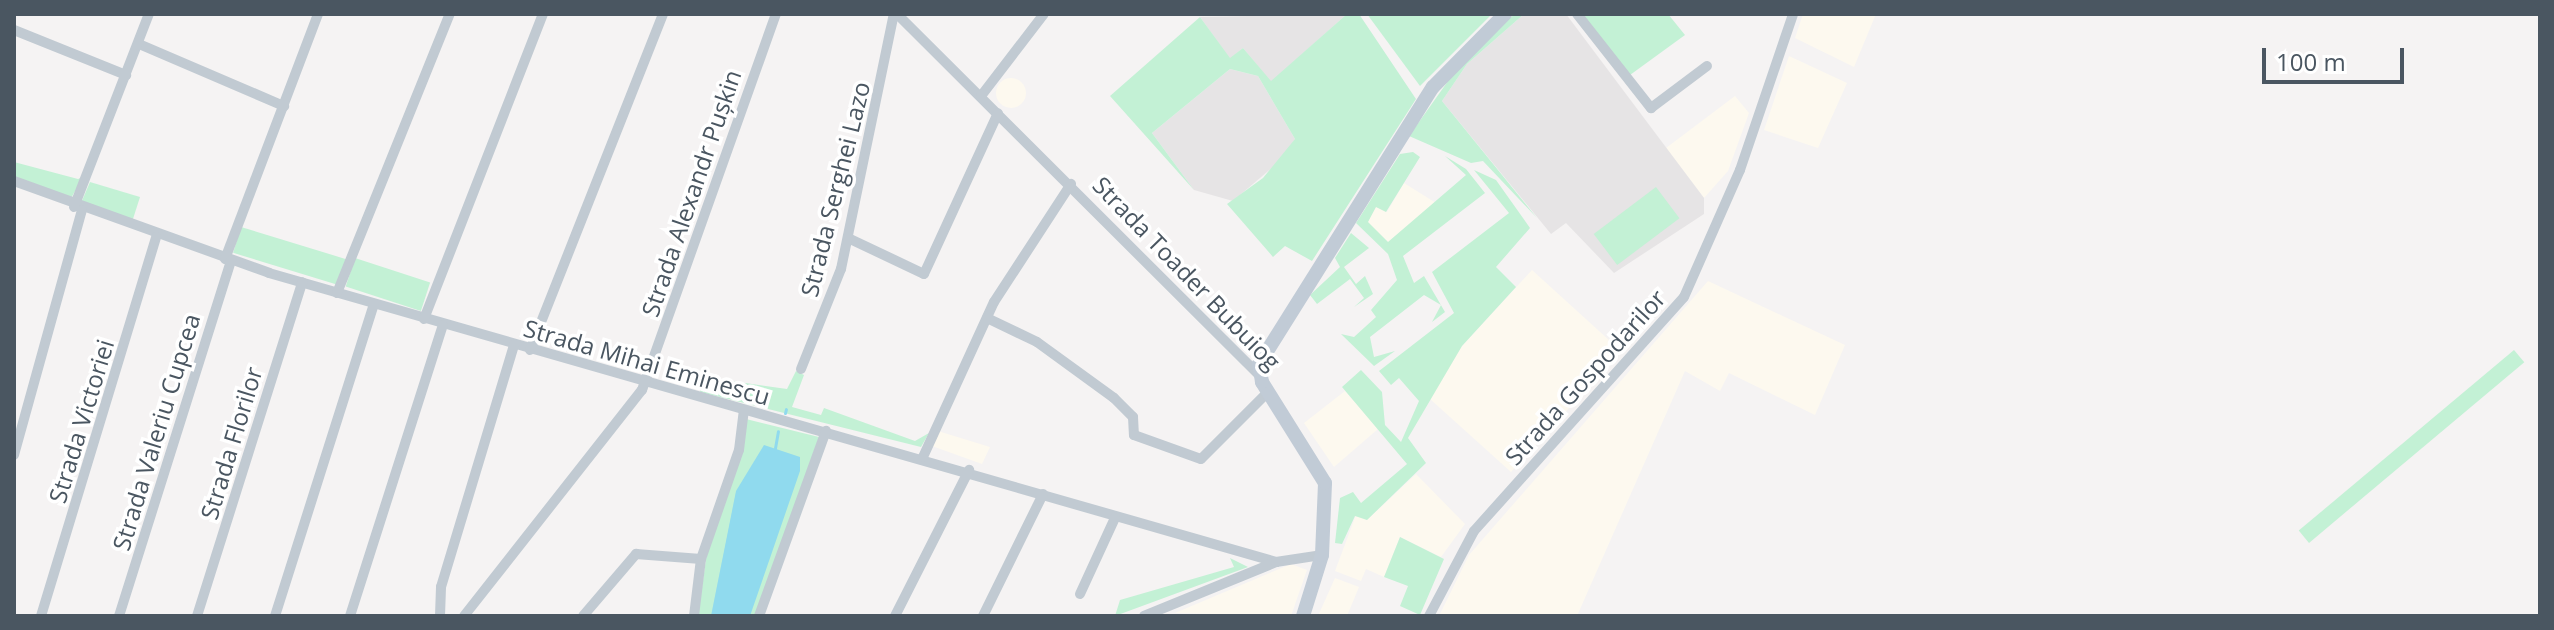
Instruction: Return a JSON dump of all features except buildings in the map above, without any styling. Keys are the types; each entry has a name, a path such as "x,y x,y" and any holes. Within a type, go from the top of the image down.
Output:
{"street":[{"path":"14,455 78,208 149,14"},
{"name":"Strada Valeriu Cupcea","path":"119,616 228,260 318,14"},
{"path":"337,293 450,14"},
{"path":"424,319 543,14"},
{"path":"530,350 663,14"},
{"name":"Strada Alexandr Pușkin","path":"464,616 644,386 776,14"},
{"name":"Strada Toader Bubuiog","path":"896,14 1071,184 1259,375 1325,483 1322,555 1303,616"},
{"name":"Strada Serghei Lazo","path":"801,369 848,238 896,14"},
{"path":"981,96 1044,14"},
{"path":"1259,375 1262,356 1433,87 1505,14"},
{"path":"1577,14 1651,108 1707,66"},
{"name":"Strada Gospodarilor","path":"1429,616 1474,531 1689,289 1740,170 1793,14"},
{"path":"14,30 126,75"},
{"path":"139,44 284,106"},
{"path":"848,238 924,274 998,113"},
{"name":"Strada Mihai Eminescu","path":"14,181 156,237 644,386 923,457 1115,518 1276,562"},
{"path":"923,457 987,318 1071,184"},
{"name":"Strada Victoriei","path":"41,616 156,237"},
{"name":"Strada Florilor","path":"197,616 302,282"},
{"path":"275,616 374,304"},
{"path":"987,318 1037,342 1119,402 1133,417 1134,435 1201,459 1269,391"},
{"path":"350,616 443,325"},
{"path":"440,616 441,587 514,345"},
{"path":"694,616 701,559 739,450 744,411"},
{"path":"759,616 826,431"},
{"path":"895,616 969,470"},
{"path":"983,616 1043,494"},
{"path":"1080,594 1115,518"},
{"path":"583,616 636,554 701,559"},
{"path":"1144,616 1276,562 1322,555"}],"shaded area":[{"path":"1347,14 1271,82 1243,48 1230,59 1200,17"},
{"path":"1524,14 1566,14 1704,198 1704,214 1614,273 1566,223 1551,234 1442,101 1467,64"},
{"path":"1803,14 1876,14 1854,67 1795,38"},
{"path":"1789,56 1847,83 1818,148 1764,130"},
{"path":"1230,69 1258,76 1295,139 1288,154 1233,201 1194,190 1152,133"},
{"path":"1011,78 1022,82 1026,93 1022,104 1011,108 1000,104 996,93 1000,82"},
{"path":"1735,96 1749,113 1728,171 1704,198 1666,148"},
{"path":"1404,183 1436,203 1388,242 1367,222 1376,207 1387,212"},
{"path":"1532,270 1621,351 1511,472 1430,399 1462,346"},
{"path":"1708,281 1845,345 1815,415 1729,373 1720,391 1685,371 1577,616 1439,616 1469,555"},
{"path":"1345,391 1378,429 1334,467 1304,423"},
{"path":"938,431 990,447 982,464 932,446"},
{"path":"1416,474 1465,524 1441,557 1400,537 1384,577 1366,569 1361,581 1335,571 1356,515 1367,520"},
{"path":"1291,564 1307,570 1291,616 1175,613"},
{"path":"1335,578 1359,587 1347,616 1318,616"}],"green space":[{"path":"1347,14 1359,14 1416,99 1312,261 1285,246 1273,257 1227,204 1263,178 1295,139 1258,76 1230,69 1152,133 1194,190 1110,96 1200,17 1230,58 1243,48 1271,81"},
{"path":"1367,14 1492,14 1420,86"},
{"path":"1515,14 1524,14 1467,64 1442,101 1537,218 1483,161 1471,163 1409,136 1468,53"},
{"path":"1582,14 1668,14 1685,35 1630,75"},
{"path":"1413,152 1420,157 1386,212 1376,207 1368,222 1388,242 1466,175 1445,156 1466,169 1485,193 1403,256 1414,283 1424,276 1441,305 1424,295 1370,337 1374,357 1395,351 1374,366 1341,334 1354,337 1376,317 1371,310 1397,280 1388,254 1356,223 1400,154"},
{"path":"14,162 78,179 83,177 70,200 14,176"},
{"path":"1474,170 1496,180 1530,228 1496,267 1516,287 1462,346 1408,438 1426,463 1367,520 1355,516 1342,544 1335,543 1340,498 1353,492 1361,503 1407,464 1342,387 1361,370 1382,392 1385,425 1401,442 1419,401 1399,378 1391,385 1379,371 1454,313 1432,272 1509,213"},
{"path":"90,182 140,197 132,222 81,203"},
{"path":"1656,187 1679,218 1617,265 1594,234"},
{"path":"241,227 346,259 338,285 233,253"},
{"path":"1351,233 1369,248 1344,267 1356,284 1365,276 1373,294 1354,307 1364,298 1350,279 1317,304 1310,295 1340,267 1335,258"},
{"path":"355,258 430,282 421,311 346,287"},
{"path":"1441,305 1445,312 1432,322"},
{"path":"2514,350 2524,362 2309,543 2299,531"},
{"path":"796,371 804,375 792,407 821,415 824,408 915,441 929,433 921,447 700,392 704,377 787,389"},
{"path":"746,419 819,437 756,616 698,616 706,559"},
{"path":"1400,537 1444,559 1420,615 1400,606 1408,586 1384,577"},
{"path":"1230,558 1248,567 1115,616 1120,600 1234,567"}],"water":[{"path":"764,445 800,457 800,471 750,616 711,616 736,491"}],"waterway":[{"path":"785,413 786,409"},
{"path":"775,448 778,431"}]}
